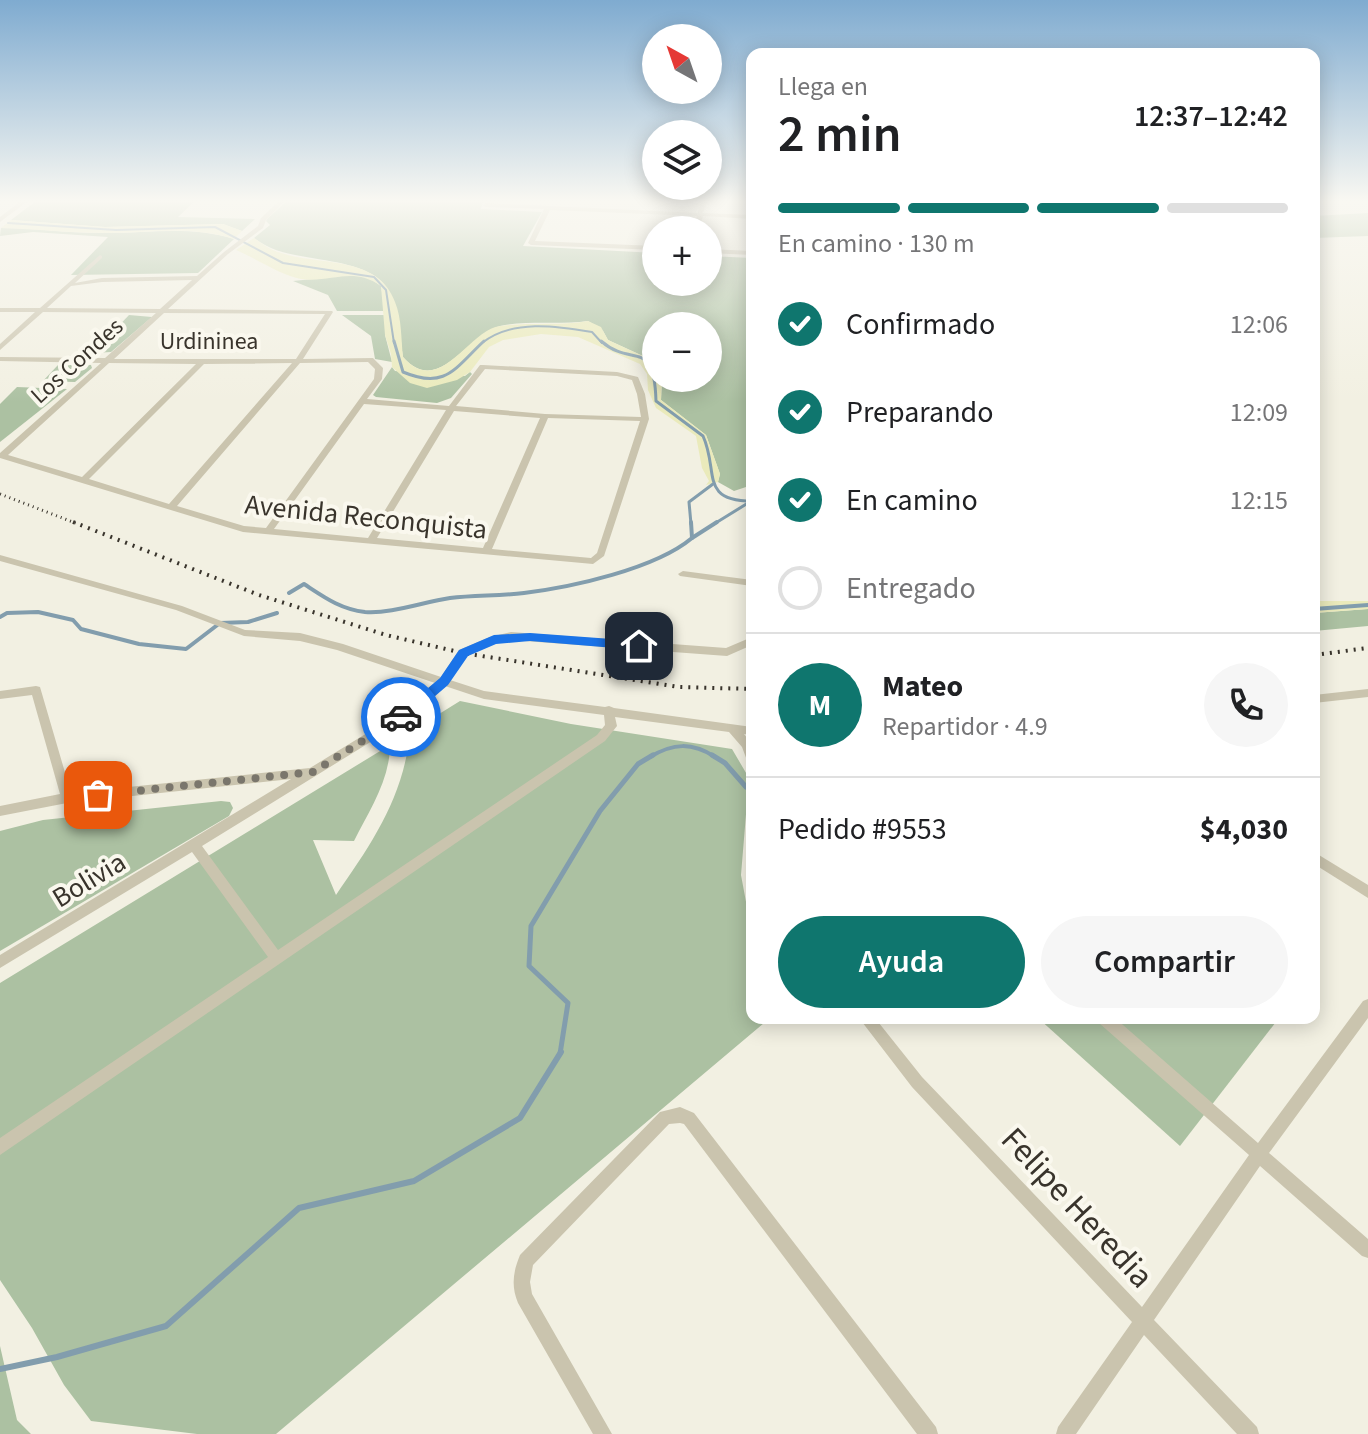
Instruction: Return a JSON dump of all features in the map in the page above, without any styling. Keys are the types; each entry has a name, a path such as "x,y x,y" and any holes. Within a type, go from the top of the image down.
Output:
{"street":[{"path":"0,348 88,268"},
{"name":"Los Condes","path":"1,456 211,268"},
{"path":"69,286 102,280 199,278"},
{"path":"0,310 330,312 298,361 171,507"},
{"name":"Urdininea","path":"0,359 202,362 370,360 379,368 378,379 361,401"},
{"path":"85,479 202,362"},
{"path":"270,529 361,401 452,407 545,416 645,419 635,379 617,374 483,367 452,407 372,539"},
{"path":"486,552 545,416"},
{"name":"Avenida Reconquista","path":"1,456 243,529 270,529 593,561 601,554 645,419"},
{"path":"0,558 179,608 244,633 300,637 484,695 746,730"},
{"path":"683,574 746,582"},
{"name":"Bolivia","path":"0,962 407,714 444,681 463,653 511,636 727,652 746,644"},
{"path":"0,695 36,690 67,798"},
{"path":"1320,698 1368,693"},
{"path":"0,1147 601,738 611,726 609,710"},
{"path":"731,727 746,744"},
{"path":"0,811 67,798 313,772"},
{"path":"194,845 274,955"},
{"path":"1320,861 1368,892"},
{"path":"1065,1434 1259,1154 1365,1018"},
{"name":"Felipe Heredia","path":"871,1024 917,1082 1250,1434"},
{"path":"1111,1024 1368,1250"},
{"path":"603,1434 524,1297 521,1282 526,1261 665,1117 680,1115 689,1118 929,1434"}],"shaded area":[{"path":"78,268 203,268 198,273 71,275"},
{"path":"358,268 642,268 642,296 722,296 722,268 746,268 746,487 734,491 718,482 720,474 706,435 661,400 661,392 722,392 722,312 642,312 642,356 608,340 603,331 588,321 500,326 488,331 453,360 429,370 416,368 403,357 391,296 384,284"},
{"path":"352,275 368,277 381,286 385,311 337,311 328,295 293,281"},
{"path":"129,315 152,317 111,352 93,353"},
{"path":"342,315 385,315 385,335 392,362 375,359 371,336"},
{"path":"58,365 91,365 92,368 75,382 43,381"},
{"path":"392,367 395,371 472,374 451,398 437,403 376,397 373,395"},
{"path":"17,387 67,389 0,442 0,404"},
{"path":"1368,609 1368,626 1320,630 1320,613"},
{"path":"460,701 571,724 732,749 746,773 741,875 746,902 746,1024 763,1024 276,1434 197,1434 91,1421 64,1385 0,1280 0,983 390,745 383,783 354,841 313,840 336,895 384,818 401,778 410,732"},
{"path":"230,802 233,808 229,816 0,951 0,831 43,820"},
{"path":"1045,1024 1274,1024 1180,1146"},
{"path":"0,1346 17,1420 31,1434 0,1434"}],"sand":[{"path":"273,268 358,268 376,276 395,302 403,357 416,368 429,370 442,367 488,330 500,326 588,321 601,327 608,340 642,356 642,367 578,337 541,334 503,340 489,347 470,372 457,380 427,388 410,383 392,367 385,335 381,286 371,280 351,276 301,279"},
{"path":"649,392 661,392 661,400 706,435 720,474 718,482 706,485 709,481 702,468 696,436 656,408"},
{"path":"1320,601 1368,601 1368,609 1320,613"}],"waterway":[{"path":"315,268 374,277 386,290 394,343"},
{"path":"482,343 507,330 535,326 592,332 602,343"},
{"path":"394,341 403,372 430,379 449,373 484,341"},
{"path":"601,341 612,349 646,361 651,368 656,401 703,436 717,490 724,496 746,501"},
{"path":"691,524 689,502 713,484"},
{"path":"714,524 746,504"},
{"path":"691,522 692,538"},
{"path":"692,538 717,522"},
{"path":"289,593 304,584 340,605 365,612 396,610 450,598 515,594 612,575 657,559 692,538"},
{"path":"1320,609 1368,605"},
{"path":"0,617 7,613 38,612 73,620 81,629 139,644 186,649 220,623 248,622 277,613"},
{"path":"650,757 682,746 715,757"},
{"path":"560,1053 568,1003 529,966 531,926 600,811 638,764 653,755"},
{"path":"712,755 725,763 746,787"},
{"path":"0,1369 57,1357 166,1326 299,1208 414,1181 520,1118 560,1053"}],"railway":[{"path":"0,494 78,524"},
{"path":"73,522 259,595 386,635 463,653 679,687 746,689"},
{"path":"1320,654 1368,648"}],"way so far":[{"path":"98,795 313,772 401,717"}],"route":[{"path":"401,717 430,696 463,653 494,640 511,636 639,646"}]}
